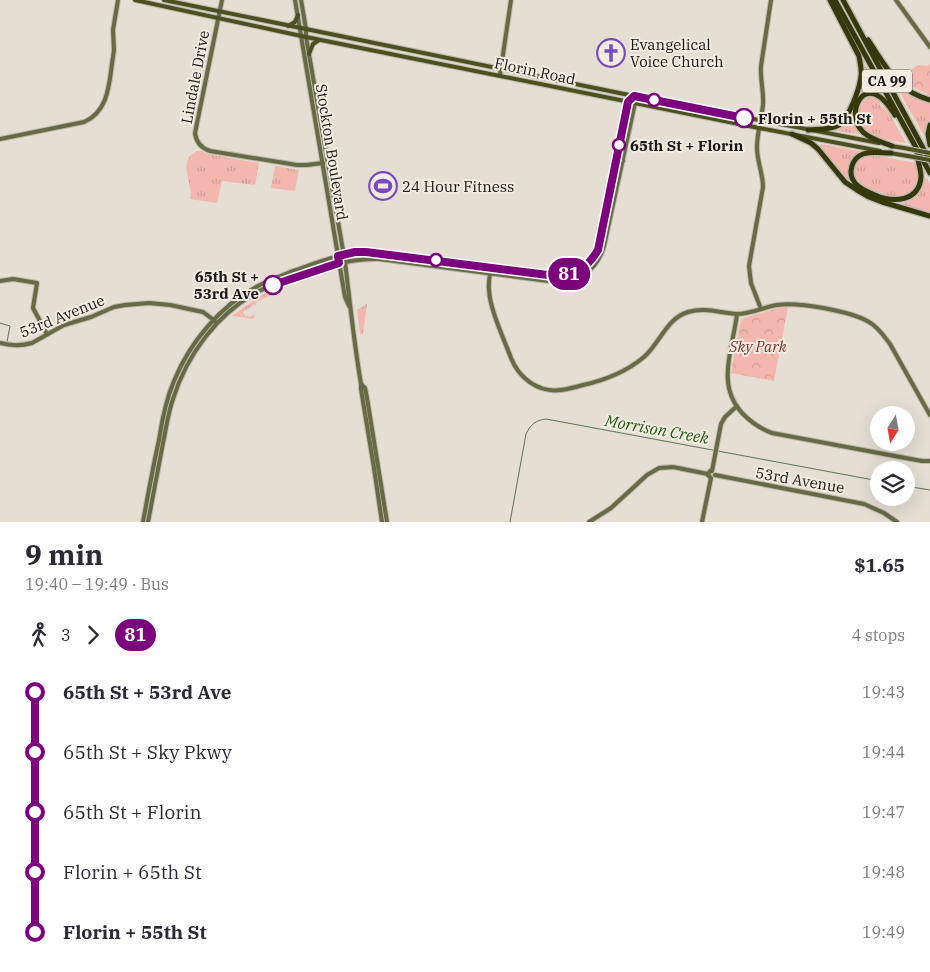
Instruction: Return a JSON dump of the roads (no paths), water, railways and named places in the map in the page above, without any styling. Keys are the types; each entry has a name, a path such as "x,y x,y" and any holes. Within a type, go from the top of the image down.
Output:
{"highway":[{"path":"808,130 831,128 844,120 849,113 862,75 859,56 830,0"},
{"name":"CA 99","path":"835,0 930,173"},
{"name":"CA 99","path":"843,0 930,161"},
{"path":"854,19 894,78 904,88 930,100"},
{"path":"892,146 862,132 856,118 856,104 864,95 878,95 904,126"},
{"path":"930,125 928,134 930,145"},
{"path":"792,134 811,143 818,149 845,182 857,190 882,202 930,216"},
{"path":"891,153 870,153 858,157 851,167 851,174 856,185 878,196 898,200 911,195 920,183 920,169 914,144"}],"main road":[{"path":"0,139 84,122 98,112 105,100 113,57 113,27 118,0"},
{"name":"Florin Road","path":"135,0 320,40 930,161"},
{"name":"Florin Road","path":"164,0 634,96 930,153"},
{"name":"Lindale Drive","path":"222,0 195,133 199,145 210,151 297,165 323,164 328,162"},
{"name":"Stockton Boulevard","path":"295,0 300,29 309,54 345,262 361,388 387,522"},
{"name":"Stockton Boulevard","path":"302,0 306,29 304,36 323,164 345,296 350,308"},
{"path":"500,75 511,0"},
{"path":"761,309 751,283 749,266 763,187 757,156 757,139 763,103 760,77 761,66 771,0"},
{"path":"896,0 930,47"},
{"path":"288,26 295,22 298,15"},
{"path":"309,54 313,44 320,40"},
{"path":"143,522 165,406 180,366 214,320 241,296 274,278 355,252 412,257 556,276 567,275 584,268 598,250 628,102 634,96"},
{"path":"242,302 273,285 359,258 416,263 556,282 567,282 580,278 591,270 601,256 605,243 635,103 634,96"},
{"path":"620,140 622,146 621,159 623,161"},
{"path":"617,157 620,163 617,173 619,180"},
{"path":"609,196 613,205"},
{"path":"607,204 611,215"},
{"path":"389,260 410,261 412,257"},
{"path":"416,263 417,261 431,263 437,260"},
{"path":"491,267 488,288 491,302 512,361 524,378 538,388 563,390 597,382 619,374 644,357 669,324 688,312 705,309 737,314 784,304 807,306 848,314 869,322 883,334 890,344 930,415"},
{"path":"273,285 278,280 297,273 303,268"},
{"path":"0,281 16,279 37,283 33,308 47,334"},
{"path":"148,522 170,409 176,388 184,371 206,336 257,287"},
{"name":"53rd Avenue","path":"2,344 20,346 32,343 64,325 91,317 114,307 139,303 162,304 197,310 218,323"},
{"path":"737,314 727,371 729,389 736,406 758,427 772,433 930,461"},
{"name":"Stockton Boulevard","path":"362,384 365,388 376,453 382,502 382,522"},
{"path":"702,522 721,424 736,406"},
{"path":"368,429 373,450 376,453"},
{"name":"53rd Avenue","path":"589,522 610,508 647,475 656,470 673,467 860,503 879,510 897,522"}],"waterway":[{"path":"0,323 10,326 7,342"},
{"name":"Morrison Creek","path":"510,522 526,434 534,423 546,419 870,479"},
{"name":"Morrison Creek","path":"915,488 930,490"}],"place":[{"name":"Evangelical Voice Church","path":"611,53"},
{"name":"Florin + 55th St","path":"744,118"},
{"name":"65th St + Florin","path":"619,145"},
{"name":"24 Hour Fitness","path":"383,186"},
{"name":"65th St + 53rd Ave","path":"273,285"}],"park label":[{"name":"Sky Park","path":"758,346"}]}
